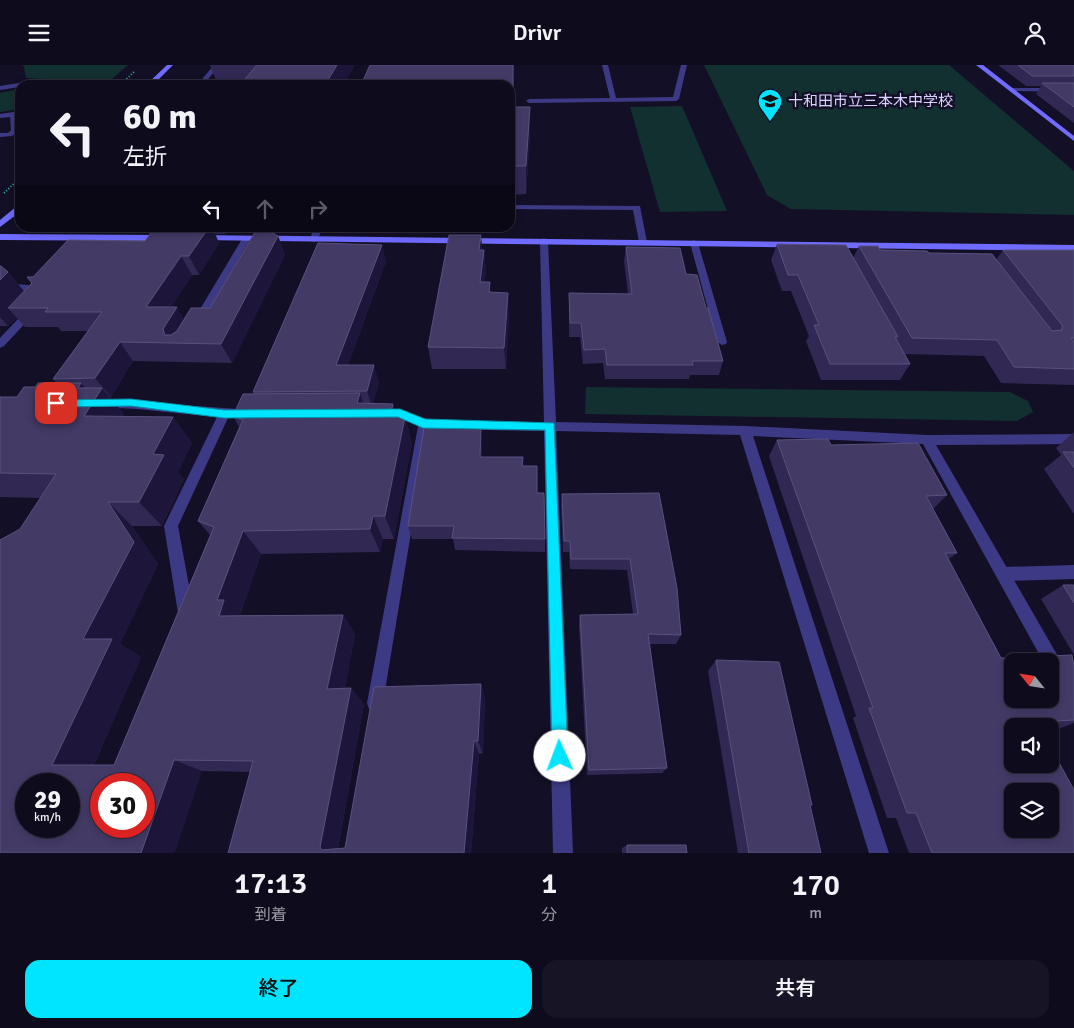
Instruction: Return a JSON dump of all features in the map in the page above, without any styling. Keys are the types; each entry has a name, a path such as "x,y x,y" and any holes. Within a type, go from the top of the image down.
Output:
{"street":[{"path":"154,80 170,65"},
{"path":"204,80 218,65"},
{"path":"605,65 612,99"},
{"path":"529,101 676,99 684,65"},
{"path":"980,65 1074,139"},
{"path":"0,88 15,86"},
{"path":"1012,90 1074,90"},
{"path":"0,116 15,114"},
{"path":"0,135 10,135 15,131"},
{"path":"515,207 636,208 643,242"},
{"path":"0,224 15,212"},
{"path":"314,239 317,232"},
{"path":"0,237 167,238"},
{"path":"187,238 643,242 1074,249"},
{"path":"192,333 246,239"},
{"path":"544,241 563,853"},
{"path":"694,243 722,342"},
{"path":"836,245 841,256"},
{"path":"971,247 979,258"},
{"path":"0,286 25,287 41,301 0,344"},
{"path":"84,403 131,403 224,414 263,414"},
{"path":"370,413 400,413 423,423 745,431 927,440 1074,439"},
{"path":"179,629 187,611 171,526 224,414"},
{"path":"372,716 423,423"},
{"path":"745,431 879,853"},
{"path":"927,440 1074,700"},
{"path":"1003,574 1074,572"}],"path":[{"path":"0,196 15,182"}],"green space":[{"path":"22,65 128,65 111,80 26,78"},
{"path":"704,65 949,65 1074,171 1074,215 791,209 767,195"},
{"path":"15,90 15,110 0,112 0,93"},
{"path":"682,106 727,211 660,212 630,107"},
{"path":"586,387 1010,392 1028,401 1033,412 1017,421 585,414"}],"building":[{"path":"257,65 337,65 328,80 244,80"},
{"path":"370,65 513,65 513,80 363,80"},
{"path":"1018,65 1074,65 1074,76 1032,76"},
{"path":"1042,83 1074,83 1074,107"},
{"path":"515,107 530,107 526,166 515,166"},
{"path":"151,232 206,232 189,256 181,256 146,307 177,307 163,329 165,335 171,335 177,331 191,308 210,308 255,232 270,232 278,236 221,344 120,342 95,378 53,379 102,312 45,312 48,308 8,308 32,283 27,277 33,277 68,240 145,241"},
{"path":"449,235 481,235 479,250 484,250 480,282 490,282 489,292 508,293 504,348 428,347"},
{"path":"318,243 382,245 336,365 374,365 367,391 253,392"},
{"path":"777,244 846,245 898,337 895,337 910,364 830,364 814,325 819,325 798,275 788,275"},
{"path":"859,246 878,246 880,250 927,251 929,253 992,254 1052,331 1062,330 1062,325 1003,250 1074,250 1074,338 1071,338 1074,342 1074,369 1014,367 997,340 912,338"},
{"path":"626,247 680,248 686,274 697,275 723,361 692,361 693,365 607,365 605,349 584,350 581,323 570,323 569,293 632,294"},
{"path":"0,266 8,272 0,280"},
{"path":"38,383 81,383 78,388 102,388 84,416 173,417 153,454 164,455 139,502 108,502 134,542 83,639 112,639 52,765 114,765 214,527 198,521 243,420 233,416 243,394 360,393 357,403 393,404 390,417 405,417 385,516 373,516 370,529 243,531 217,600 224,600 219,616 343,615 327,689 351,688 320,847 322,850 345,848 374,687 481,684 478,741 474,741 464,853 228,853 253,761 174,760 155,814 155,773 90,773 90,838 146,838 141,853 0,853 0,540 20,529 56,474 0,473 0,397 17,397 24,387 35,387"},
{"path":"424,428 481,428 480,457 523,457 522,466 537,466 537,493 544,493 545,539 452,538 454,526 408,526"},
{"path":"828,439 831,445 918,443 947,495 926,496 957,553 945,553 1001,658 1004,658 1004,708 1059,708 1059,656 1072,655 1074,665 1074,720 1059,721 1059,718 1004,718 1004,773 1059,773 1059,762 1074,790 1074,853 932,853 916,813 907,813 869,708 873,708 777,440"},
{"path":"1063,452 1074,452 1074,468"},
{"path":"659,493 677,588 681,635 648,634 667,768 589,770 580,615 638,614 630,559 571,559 570,541 564,541 562,494"},
{"path":"1063,585 1074,585 1074,603"},
{"path":"716,660 779,662 812,805 810,805 821,853 749,853"},
{"path":"627,845 686,845 687,853 627,853"}],"place":[{"name":"十和田市立三本木中学校","path":"770,122"}],"route":[{"path":"56,403 131,403 224,414 400,413 423,423 550,426 560,756"}]}
